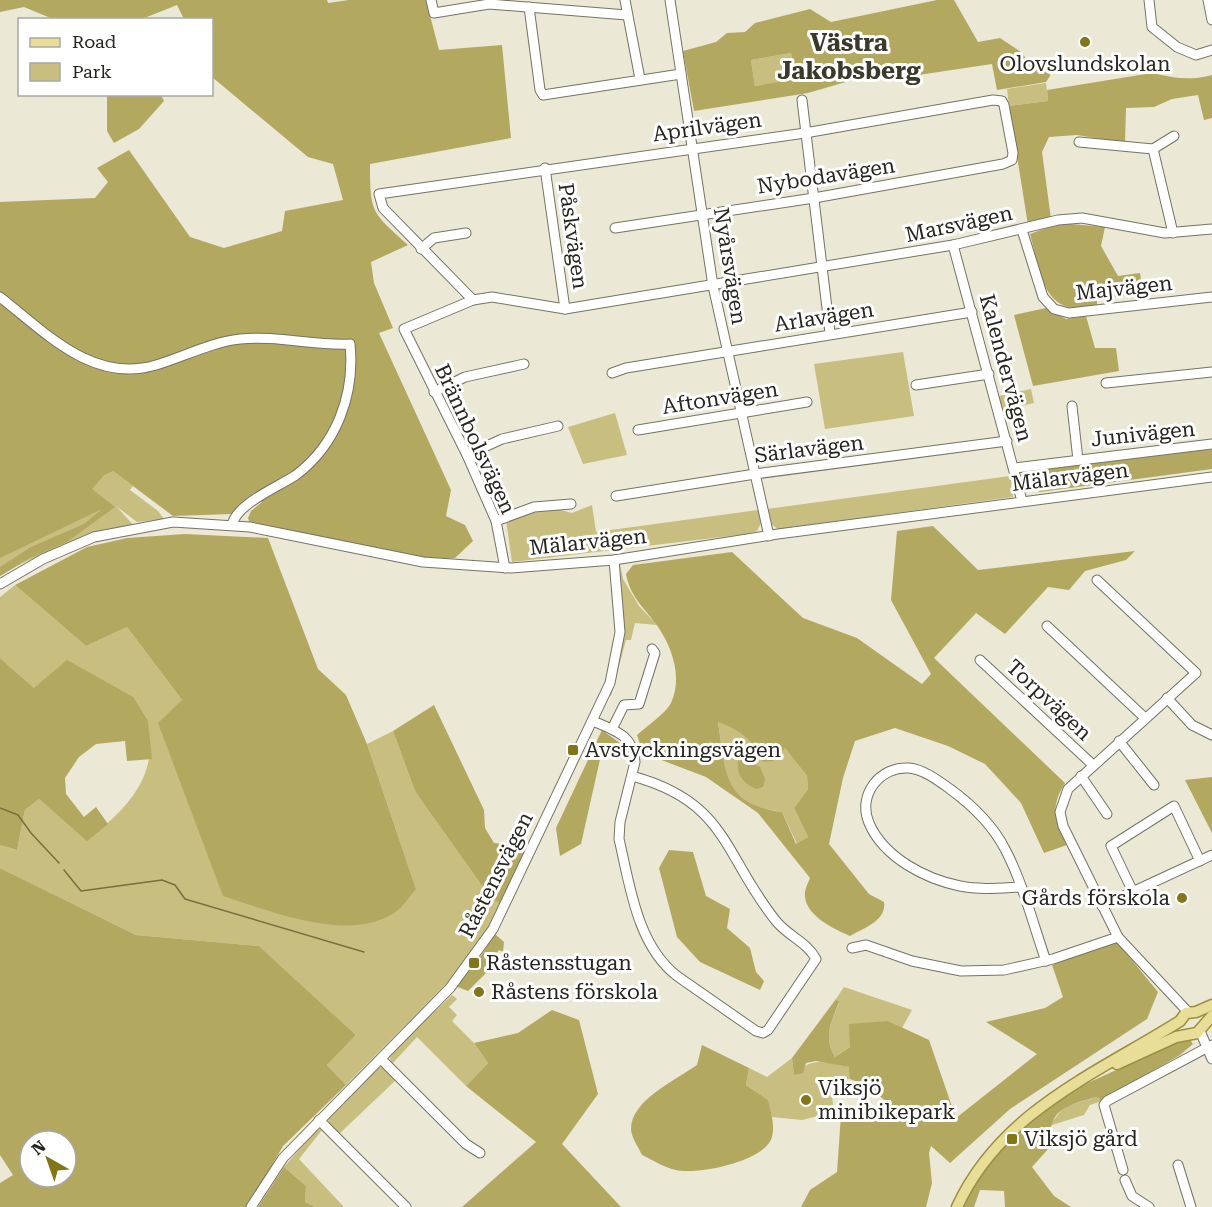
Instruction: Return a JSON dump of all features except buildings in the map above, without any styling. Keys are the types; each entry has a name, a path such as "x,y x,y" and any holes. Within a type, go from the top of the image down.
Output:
{"main road":[{"path":"1076,1083 1185,1014 1212,1005"},
{"path":"1185,1014 1182,1030 1201,1037"},
{"path":"1185,1014 1201,1017 1201,1037"},
{"path":"1201,1037 1212,1016"},
{"path":"957,1207 976,1171 1011,1131 1052,1096 1176,1036 1201,1037"}],"street":[{"path":"431,0 434,13 489,4 627,15"},
{"path":"626,0 640,79"},
{"name":"Nyårsvägen","path":"670,0 713,286 769,536"},
{"path":"1149,0 1152,27 1177,47 1196,55 1212,50"},
{"path":"1208,0 1212,20"},
{"path":"529,7 540,90 543,95 681,74"},
{"path":"802,100 830,333"},
{"name":"Aprilvägen","path":"421,249 380,204 379,194 385,191 545,168 805,133 993,100 1002,101 1009,131"},
{"name":"Nybodavägen","path":"615,228 702,213 814,198 1003,164 1012,160 1009,131"},
{"path":"1079,142 1153,149 1174,136"},
{"path":"1153,149 1173,233"},
{"name":"Påskvägen","path":"545,168 565,309"},
{"name":"Marsvägen","path":"565,309 953,245 1058,220 1082,218 1173,233 1212,229"},
{"name":"Majvägen","path":"1022,230 1043,297 1054,309 1069,313 1212,297"},
{"path":"466,233 434,238 421,249 473,300 502,296 565,309"},
{"name":"Kalendervägen","path":"953,245 1015,468 1022,501"},
{"path":"0,297 75,353 97,365 119,370 144,368 241,339 350,344 352,369 349,393 330,437 298,473 238,512 232,525"},
{"name":"Brännbolsvägen","path":"473,300 404,328 467,455 496,521 505,568"},
{"name":"Arlavägen","path":"612,374 626,368 726,350 972,312"},
{"path":"434,392 465,377 524,363"},
{"path":"1106,383 1212,372"},
{"path":"916,385 989,374"},
{"name":"Aftonvägen","path":"638,430 807,402"},
{"name":"Junivägen","path":"1072,406 1078,459"},
{"path":"467,455 502,440 558,426"},
{"name":"Särlavägen","path":"616,496 755,474 1007,441"},
{"name":"Junivägen","path":"1015,468 1212,444"},
{"name":"Mälarvägen","path":"0,584 43,559 94,537 173,522 232,525 423,562 505,568 614,560 1022,501 1212,478"},
{"path":"496,521 528,508 571,504"},
{"name":"Råstensvägen","path":"251,1207 283,1158 450,988 493,929 610,683 619,647 620,612 614,560"},
{"path":"1097,580 1196,673 1068,789 1060,812 1067,836 1118,937 1185,1014"},
{"path":"1047,626 1145,718"},
{"path":"612,729 624,705 639,704 651,671 655,653 652,649"},
{"name":"Torpvägen","path":"980,660 1093,765"},
{"path":"1167,699 1192,725 1212,735"},
{"path":"592,721 622,734 634,751 632,776 620,822 619,839 650,945 677,976 756,1031 763,1033 768,1030 816,959 811,951 778,923 760,899 729,843 707,816 680,795 657,783 632,776"},
{"path":"1119,741 1154,785"},
{"path":"1020,887 961,886 941,881 908,865 879,840 868,822 866,807 868,793 874,782 884,773 911,768 927,774 965,800 984,819 1005,849 1020,887 1046,961"},
{"path":"1081,776 1107,814"},
{"path":"1133,892 1112,846 1174,806 1200,861"},
{"path":"1102,906 1212,855"},
{"path":"852,948 866,945 912,961 961,971 1004,970 1046,961 1118,937"},
{"path":"1123,1170 1104,1105 1107,1101 1201,1037 1212,1059"},
{"path":"381,1059 466,1144 480,1153"},
{"path":"319,1120 406,1207"},
{"path":"1178,1165 1191,1207"},
{"path":"1125,1180 1132,1196 1149,1207"}],"green space":[{"path":"791,53 795,80 755,86 751,60"},
{"path":"1046,83 1048,101 1009,106 1007,89"},
{"path":"903,352 914,416 825,429 814,364"},
{"path":"0,360 113,471 133,486 130,490 158,511 164,519 137,522 116,506 135,527 49,551 0,576"},
{"path":"1031,389 1034,403 1002,410 999,396"},
{"path":"615,413 627,455 583,464 568,427"},
{"path":"1010,476 1013,497 778,529 770,523 767,509"},
{"path":"592,505 596,532 758,510 761,523 757,531 747,534 512,562 506,520 553,508 572,513"},
{"path":"620,564 623,579 639,606 657,625 635,623 631,640 626,640 611,696 607,694 623,632"},
{"path":"15,585 86,646 127,627 182,700 416,889 367,744 393,731 415,791 501,904 480,941 456,974 346,1085 327,1065 356,1035 259,946 136,935 0,868 0,845 17,850 25,810 39,799 87,840 107,824 134,794 146,771 149,754 145,720 34,688 0,658 0,597"},
{"path":"718,721 743,733 756,746 785,748 807,776 808,789 794,808 808,837 797,844 782,812 747,802 737,793 730,783 726,770"},
{"path":"844,987 912,1010 902,1028 888,1021 835,1057 829,1043 829,1036 839,1003 836,999"},
{"path":"452,995 457,999 449,1007 457,1015 452,1021 474,1043 488,1063 466,1086 417,1037 391,1065 390,1055"},
{"path":"792,1058 794,1075 807,1065 820,1062 850,1067 850,1079 830,1080 834,1112 802,1120 772,1117 768,1100 746,1085 749,1068 767,1077"},
{"path":"383,1067 396,1080 339,1134 329,1125 328,1118 378,1068"},
{"path":"1096,1097 1100,1099 1099,1102 1090,1105 1084,1115 1049,1126 1064,1107"},
{"path":"317,1129 322,1130 299,1159 344,1207 316,1207 305,1202 306,1186 284,1167"}],"shaded area":[{"path":"0,0 327,0 328,3 349,0 426,0 439,50 502,45 511,138 370,164 371,193 376,211 380,218 408,245 371,262 374,283 393,328 379,333 451,490 446,516 465,525 473,541 455,558 437,560 250,524 248,518 251,511 262,502 249,500 232,514 173,516 113,471 104,475 92,489 115,507 67,542 28,559 0,576 0,567 31,547 84,524 102,509 0,558 0,202 95,198 108,182 97,168 129,150 190,237 224,248 282,231 285,211 343,200 333,164 308,157 213,78 213,18 184,18 177,5 144,18 51,18 24,7 0,12"},
{"path":"937,0 954,0 978,42 1000,38 1021,52 1029,62 1049,67 1050,76 1046,82 997,90 992,64 885,80 870,75 808,93 694,111 683,51 716,42 727,33 745,32 755,23 810,9 831,22","holes":["791,53 795,79 755,86 751,60"]},
{"path":"1152,73 1182,78 1212,75 1212,118 1204,120 1198,95 1172,99 1154,107 1126,108 1125,143 1077,135 1049,137 1042,152 1051,219 1028,225 1009,106 1048,101 1047,90"},
{"path":"107,96 162,96 164,101 139,129 114,143 107,131"},
{"path":"1060,223 1105,227 1101,246 1118,276 1140,273 1143,294 1097,299 1097,307 1071,308 1059,303 1051,296 1041,276 1030,234"},
{"path":"1046,308 1066,319 1086,316 1095,348 1116,348 1119,371 1033,386 1014,315"},
{"path":"1212,449 1212,469 1040,492 1029,486 1027,477 1031,471"},
{"path":"933,526 978,570 1135,551 1126,560 1085,571 1069,590 1048,587 1005,634 976,613 934,658 1065,783 1057,800 1056,814 1067,845 1044,853 1021,803 985,764 948,746 895,728 855,741 843,778 829,844 869,894 884,902 884,909 873,923 850,936 822,921 810,910 805,894 810,878 758,813 706,777 643,753 637,735 660,716 671,703 676,672 667,642 634,595 626,574 633,565 732,552 803,618 857,638 922,684 931,674 891,600 897,531","holes":["718,722 740,732 751,742 763,762 773,761 785,748 807,776 808,789 794,808 808,837 796,844 782,812 762,808 748,802 737,793 730,783 726,770"]},
{"path":"185,534 268,538 318,669 346,695 367,744 416,889 394,913 375,921 354,925 332,925 286,916 223,896 158,723 182,700 127,627 86,646 15,585 87,547 127,538"},
{"path":"0,658 34,688 67,660 133,697 148,721 152,759 127,761 125,741 96,744 79,757 65,778 66,794 84,817 96,807 108,824 87,841 39,799 25,810 17,850 0,845"},
{"path":"434,705 484,810 485,828 494,843 531,846 501,904 489,895 415,791 393,731"},
{"path":"602,730 624,746 628,753 601,755 581,844 560,856 556,828"},
{"path":"745,760 760,767 765,779 763,787 756,789 742,778 738,771 738,761"},
{"path":"1212,777 1212,833 1185,780"},
{"path":"669,850 693,852 706,896 730,909 727,928 750,948 756,972 764,981 760,990 700,962 677,937 659,868"},
{"path":"0,868 136,935 259,946 356,1035 327,1065 346,1085 283,1146 248,1207 0,1207 0,1183 13,1175 0,1155"},
{"path":"495,934 504,942 503,952 499,950 493,959 497,962 468,991 455,986 478,960"},
{"path":"1111,942 1118,943 1158,992 1147,1019 1010,1109 950,1163 931,1146 929,1153 932,1183 926,1207 801,1207 810,1190 837,1172 841,1115 895,1109 869,1087 850,1079 849,1067 816,1061 806,1063 803,1073 794,1075 792,1058 836,999 839,1002 829,1036 831,1050 835,1057 850,1047 849,1024 888,1021 929,1040 956,1118 1037,1054 986,1022 1045,1008 1063,997 1052,965"},
{"path":"552,1010 579,1020 598,1094 562,1144 621,1207 462,1207 536,1142 466,1086 488,1063 474,1043 518,1033"},
{"path":"1188,1037 1193,1044 1180,1055 1099,1102 1100,1099 1096,1097 1074,1104 1066,1107 1055,1117 1049,1148 1032,1167 1054,1196 1071,1207 1005,1207 1004,1191 980,1190 974,1207 962,1207 979,1174 1033,1115 1079,1087"},
{"path":"702,1045 749,1068 746,1085 768,1100 773,1123 772,1137 767,1146 745,1159 714,1168 676,1170 642,1155 631,1132 633,1119 646,1100 697,1065"},
{"path":"284,1167 306,1186 305,1202 316,1207 258,1207"}],"waterway":[{"path":"0,808 18,815 31,833 59,863"},
{"path":"64,870 81,891 162,880 175,885 185,899 364,952"}],"place":[{"name":"Olovslundskolan","path":"1085,42"},
{"name":"Avstyckningsvägen","path":"573,750"},
{"name":"Gårds förskola","path":"1182,898"},
{"name":"Råstensstugan","path":"474,963"},
{"name":"Råstens förskola","path":"479,992"},
{"name":"Viksjö minibikepark","path":"806,1100"},
{"name":"Viksjö gård","path":"1012,1139"}],"district":[{"name":"Västra Jakobsberg","path":"849,57"}]}
